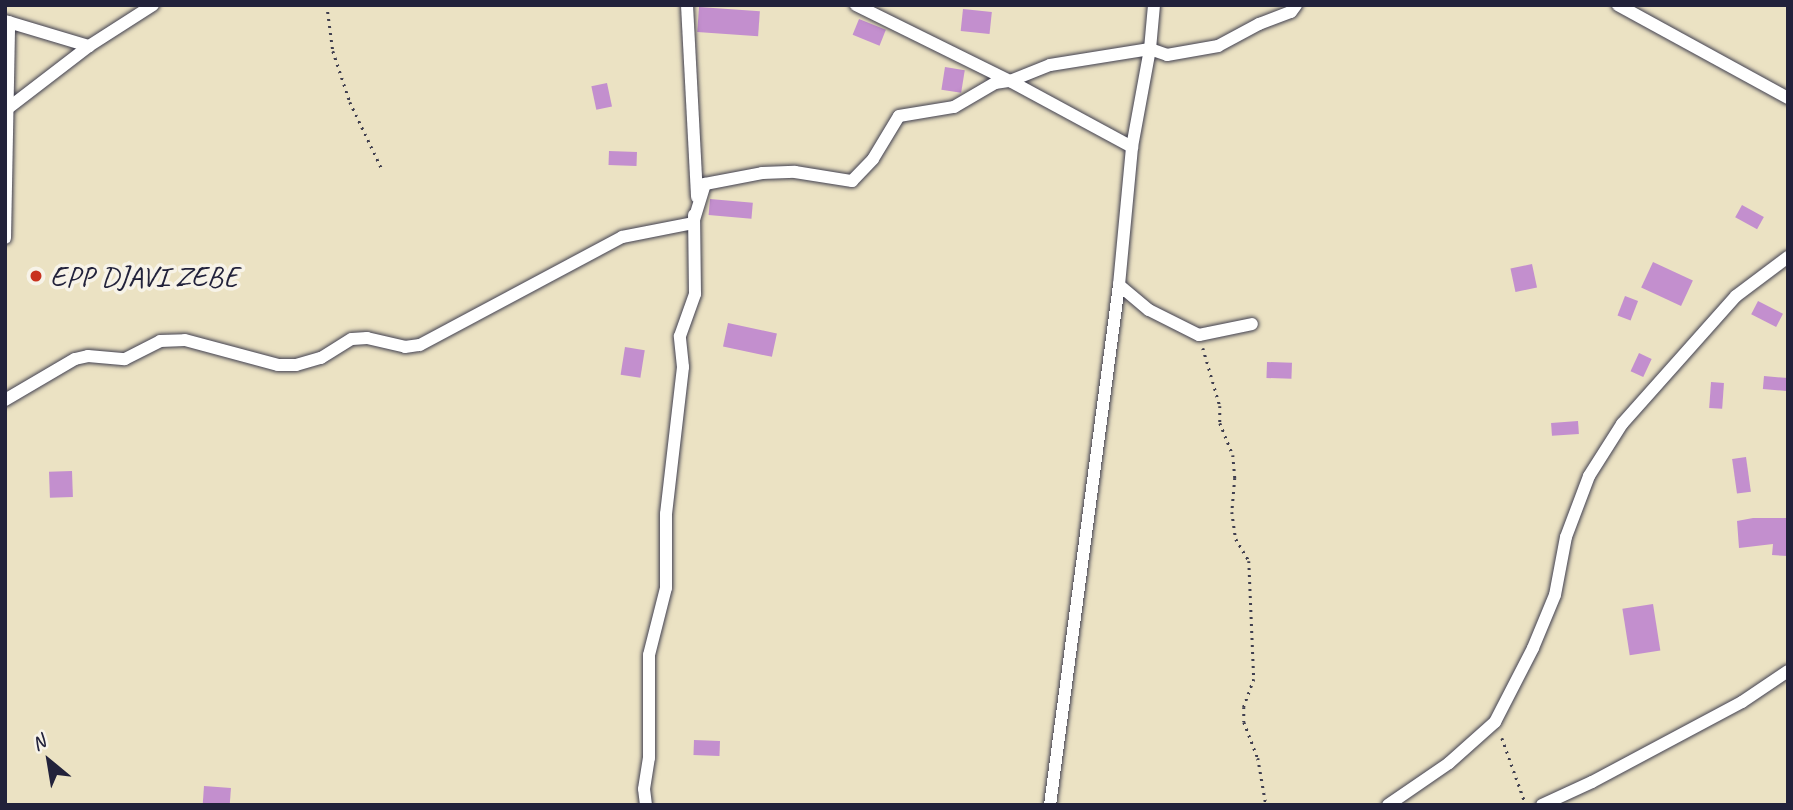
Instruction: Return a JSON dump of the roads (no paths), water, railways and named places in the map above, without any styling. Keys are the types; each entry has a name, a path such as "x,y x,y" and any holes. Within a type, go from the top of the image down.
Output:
{"street":[{"path":"7,109 89,46 153,5"},
{"path":"646,805 644,789 649,758 649,655 666,588 666,514 683,367 680,336 695,295 693,223 698,186 687,5"},
{"path":"856,5 1010,81 1132,147"},
{"path":"1050,805 1119,285 1132,147 1149,56 1154,5"},
{"path":"693,223 705,184 762,173 795,172 852,181 873,159 900,116 954,107 995,83 1010,81 1050,65 1167,55 1218,46 1259,24 1291,12 1296,5"},
{"path":"1618,5 1788,98"},
{"path":"5,238 7,21 89,46"},
{"path":"5,400 75,359 88,356 125,359 160,341 185,340 278,365 296,365 321,358 352,340 367,338 405,347 420,345 622,237 693,223"},
{"path":"1388,805 1449,763 1495,722 1533,648 1555,595 1566,537 1589,476 1622,424 1736,296 1788,257"},
{"path":"1119,285 1149,310 1199,335 1252,324"},
{"path":"1542,805 1592,782 1742,702 1788,671"}],"place":[{"name":"EPP DJAVI ZEBE","path":"36,276"}]}
